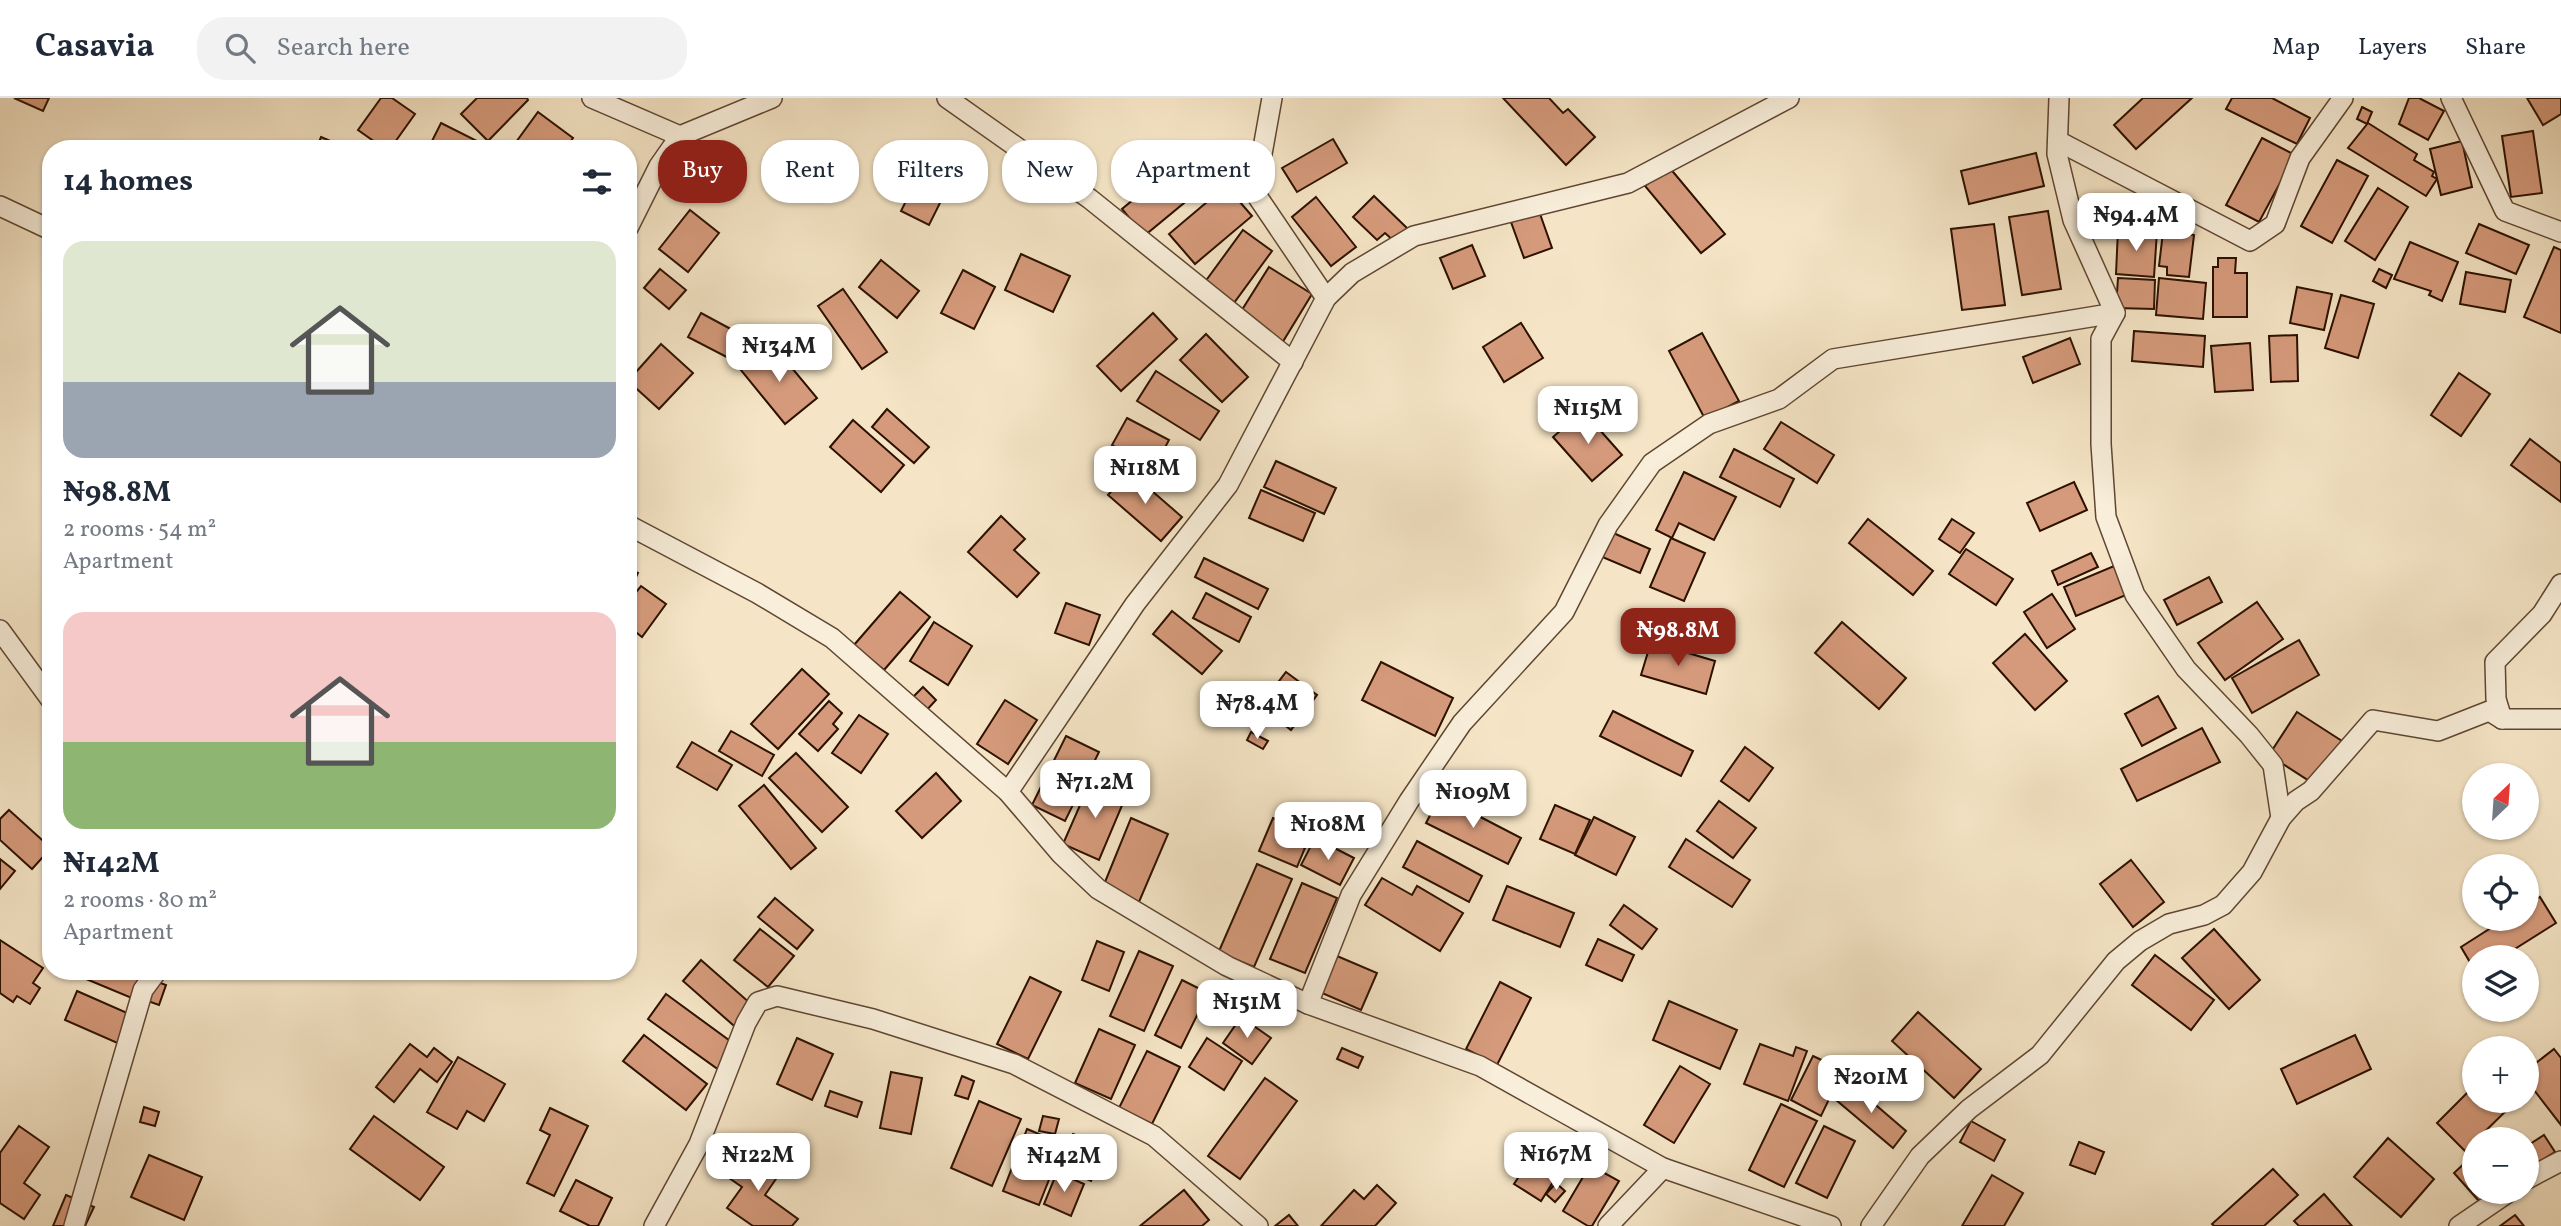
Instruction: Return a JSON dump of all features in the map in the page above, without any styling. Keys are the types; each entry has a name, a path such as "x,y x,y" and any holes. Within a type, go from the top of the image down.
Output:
{"street":[{"path":"592,98 680,136"},
{"path":"637,210 659,166 680,136 772,98"},
{"path":"947,98 1090,199 1293,362"},
{"path":"1272,98 1255,193 1326,298"},
{"path":"1008,792 1135,604 1228,485 1326,298 1352,273 1414,236 1628,183 1789,98"},
{"path":"2059,98 2057,154 2073,219 2115,313"},
{"path":"2058,141 2249,241 2275,224 2301,158 2343,98"},
{"path":"2451,98 2505,211 2561,232"},
{"path":"0,206 42,226"},
{"path":"2115,313 2101,339 2101,444 2106,517 2135,595 2186,669 2249,735 2273,765 2281,818"},
{"path":"1308,1004 1351,895 1409,801 1462,723 1564,612 1608,525 1652,463 1709,424 1779,399 1833,359 2115,313"},
{"path":"637,530 757,593 831,638 1008,792 1061,854 1098,888 1227,965 1308,1004 1480,1066 1663,1168 1831,1226"},
{"path":"2502,719 2496,699 2498,683 2495,662 2542,614 2561,584"},
{"path":"0,630 42,688"},
{"path":"1871,1226 1920,1156 1969,1109 2040,1055 2116,961 2140,941 2169,924 2204,915 2223,905 2252,872 2281,818 2296,801 2311,791 2374,720 2438,731 2489,711 2502,719 2561,719"},
{"path":"75,1226 143,990 150,980"},
{"path":"654,1226 699,1144 746,1023 758,1002 778,996 873,1019 1014,1064 1154,1136 1246,1222"},
{"path":"2539,1173 2561,1161"},
{"path":"1608,1226 1663,1168"},
{"path":"2459,1226 2491,1204"}],"building":[{"path":"14,98 49,98 43,111"},
{"path":"381,98 392,98 415,114 396,140 372,140 358,130"},
{"path":"477,98 528,100 489,140 461,114"},
{"path":"1503,98 1549,98 1563,113 1568,109 1595,137 1566,165"},
{"path":"2143,98 2192,98 2136,149 2114,125"},
{"path":"2232,98 2272,98 2310,118 2297,144 2226,109"},
{"path":"2409,98 2419,98 2444,111 2428,140 2399,124"},
{"path":"2527,98 2561,98 2561,114 2543,125"},
{"path":"2362,107 2372,112 2367,124 2357,119"},
{"path":"538,112 573,138 572,140 518,140"},
{"path":"441,123 475,140 432,140"},
{"path":"2368,123 2417,154 2414,160 2434,172 2432,176 2437,179 2426,196 2348,148"},
{"path":"2533,131 2542,193 2511,197 2502,136"},
{"path":"2262,138 2295,155 2259,222 2226,205"},
{"path":"1333,139 1347,163 1297,192 1282,168"},
{"path":"2462,141 2472,187 2441,195 2430,149"},
{"path":"2036,153 2044,186 1969,204 1961,171"},
{"path":"2337,160 2368,176 2332,243 2301,226"},
{"path":"1669,167 1725,234 1701,253 1645,186"},
{"path":"2378,188 2408,207 2375,260 2345,241"},
{"path":"1374,196 1408,229 1395,242 1385,233 1377,240 1353,217"},
{"path":"1316,197 1356,247 1331,266 1292,217"},
{"path":"905,203 940,203 929,225 901,211"},
{"path":"1129,203 1184,203 1144,236 1122,209"},
{"path":"1206,203 1241,203 1252,216 1195,264 1169,234"},
{"path":"690,210 719,233 688,272 659,249"},
{"path":"1539,211 1552,248 1524,258 1511,222"},
{"path":"2048,211 2061,289 2022,295 2009,217"},
{"path":"1994,224 2005,305 1962,310 1951,229"},
{"path":"2479,224 2529,245 2516,274 2466,253"},
{"path":"2171,225 2187,226 2186,234 2194,235 2189,277 2167,275 2167,267 2159,266 2163,232 2170,233"},
{"path":"2118,229 2157,231 2154,277 2116,274"},
{"path":"1243,230 1272,251 1231,307 1202,286"},
{"path":"2410,242 2458,262 2442,301 2429,295 2431,291 2394,279"},
{"path":"1472,245 1485,276 1453,289 1440,258"},
{"path":"2554,247 2561,250 2561,333 2524,317"},
{"path":"1021,254 1070,276 1053,312 1005,290"},
{"path":"2218,258 2236,258 2235,273 2247,273 2247,317 2213,317 2213,267 2218,267"},
{"path":"881,260 919,291 897,318 859,287"},
{"path":"1269,267 1312,294 1279,348 1235,321"},
{"path":"660,269 686,290 669,309 644,288"},
{"path":"2379,269 2392,275 2386,288 2373,281"},
{"path":"963,270 995,287 974,329 941,313"},
{"path":"2466,272 2511,280 2505,312 2460,304"},
{"path":"2118,278 2155,280 2154,309 2116,308"},
{"path":"2159,278 2206,283 2203,319 2156,315"},
{"path":"2297,287 2332,294 2324,330 2290,323"},
{"path":"843,289 887,352 862,369 818,306"},
{"path":"2341,295 2374,304 2358,358 2325,348"},
{"path":"701,313 753,341 740,364 688,337"},
{"path":"1153,313 1177,339 1121,391 1097,366"},
{"path":"1521,323 1543,358 1504,382 1483,347"},
{"path":"2134,331 2205,336 2203,367 2132,361"},
{"path":"1702,333 1739,401 1705,419 1669,351"},
{"path":"1206,334 1248,377 1222,402 1180,360"},
{"path":"2297,335 2298,381 2271,382 2269,336"},
{"path":"2070,338 2080,364 2033,383 2023,357"},
{"path":"2250,343 2253,390 2215,392 2211,346"},
{"path":"661,344 693,373 659,409 637,389 637,371"},
{"path":"772,344 817,398 785,424 740,369"},
{"path":"1156,371 1219,411 1200,440 1137,401"},
{"path":"2459,373 2490,394 2461,436 2431,415"},
{"path":"887,409 929,447 914,463 872,427"},
{"path":"1583,411 1622,455 1592,481 1553,437"},
{"path":"1127,418 1169,440 1159,459 1142,450 1137,459 1112,445"},
{"path":"853,420 904,465 881,492 830,447"},
{"path":"1781,422 1834,455 1817,483 1764,449"},
{"path":"2530,439 2561,463 2561,502 2511,465"},
{"path":"1734,449 1794,479 1780,507 1720,477"},
{"path":"1276,461 1336,488 1324,514 1264,487"},
{"path":"1129,471 1182,517 1161,541 1108,495"},
{"path":"1684,472 1736,497 1714,540 1679,523 1672,538 1656,530"},
{"path":"2074,482 2087,510 2040,531 2027,503"},
{"path":"1261,490 1315,513 1303,541 1249,518"},
{"path":"1001,516 1025,539 1014,550 1039,573 1017,597 968,552"},
{"path":"1868,519 1933,571 1913,595 1849,543"},
{"path":"1952,519 1974,533 1960,553 1939,539"},
{"path":"1611,532 1650,549 1640,573 1600,556"},
{"path":"1671,538 1705,553 1684,601 1650,587"},
{"path":"1966,549 2013,579 1996,605 1949,574"},
{"path":"2091,553 2098,567 2058,585 2052,571"},
{"path":"1204,558 1268,589 1258,609 1195,577"},
{"path":"2114,566 2126,595 2076,616 2064,587"},
{"path":"2209,577 2222,602 2177,625 2164,600"},
{"path":"641,586 666,604 642,637 637,633 637,591"},
{"path":"900,592 930,617 884,670 854,645"},
{"path":"1206,593 1251,617 1239,642 1193,618"},
{"path":"2052,594 2075,629 2047,648 2024,612"},
{"path":"2257,602 2283,639 2225,680 2198,643"},
{"path":"1066,603 1100,615 1089,645 1055,633"},
{"path":"1172,611 1222,651 1202,674 1153,634"},
{"path":"934,622 972,646 948,685 910,661"},
{"path":"1842,622 1906,678 1879,709 1815,653"},
{"path":"2025,634 2067,681 2035,710 1993,663"},
{"path":"2299,640 2319,675 2252,713 2232,678"},
{"path":"1651,642 1715,661 1706,694 1641,675"},
{"path":"1381,662 1453,698 1435,736 1362,700"},
{"path":"802,669 829,694 778,749 751,724"},
{"path":"1286,672 1317,695 1291,730 1260,706"},
{"path":"923,687 936,700 924,713 910,700"},
{"path":"2158,696 2176,728 2142,746 2125,714"},
{"path":"1005,700 1037,720 1008,764 977,744"},
{"path":"829,701 842,713 833,724 838,729 818,751 799,734"},
{"path":"1613,711 1693,751 1681,776 1600,736"},
{"path":"2297,712 2342,741 2314,784 2269,755"},
{"path":"859,715 888,734 861,773 832,753"},
{"path":"2202,728 2220,762 2137,801 2121,769"},
{"path":"731,731 774,755 762,776 719,751"},
{"path":"1251,732 1268,741 1263,749 1247,740"},
{"path":"1066,736 1099,752 1065,821 1032,805"},
{"path":"692,742 732,765 717,790 677,767"},
{"path":"1745,747 1773,768 1749,801 1721,781"},
{"path":"796,753 848,807 822,832 769,778"},
{"path":"936,773 961,801 922,838 896,811"},
{"path":"1091,780 1126,796 1099,860 1063,844"},
{"path":"764,785 816,848 791,869 739,806"},
{"path":"1440,796 1521,838 1508,864 1426,823"},
{"path":"1719,801 1756,828 1733,858 1697,831"},
{"path":"1555,805 1590,820 1575,854 1540,839"},
{"path":"9,810 42,840 42,858 32,869 0,840 0,819"},
{"path":"1594,817 1635,837 1616,875 1575,855"},
{"path":"1131,818 1168,834 1139,902 1103,887"},
{"path":"1273,818 1295,828 1289,841 1305,848 1297,867 1259,851"},
{"path":"1315,838 1354,858 1340,885 1301,865"},
{"path":"1686,839 1750,880 1732,907 1669,867"},
{"path":"1417,841 1482,876 1469,902 1403,867"},
{"path":"0,859 15,871 0,889"},
{"path":"2131,860 2164,902 2133,927 2100,884"},
{"path":"1257,864 1292,879 1254,967 1237,960 1234,965 1216,958"},
{"path":"1382,878 1412,895 1417,886 1463,913 1440,951 1365,905"},
{"path":"1302,883 1337,898 1305,973 1270,959"},
{"path":"1507,886 1574,913 1560,947 1493,920"},
{"path":"775,898 813,930 797,949 758,917"},
{"path":"2539,898 2556,923 2521,945 2464,945 2486,931 2539,931"},
{"path":"1624,905 1657,929 1642,949 1610,925"},
{"path":"760,929 794,956 768,987 734,960"},
{"path":"2214,929 2260,980 2229,1009 2182,958"},
{"path":"1598,939 1634,955 1622,981 1586,965"},
{"path":"0,940 42,970 33,983 40,988 30,1004 17,996 13,1002 0,993"},
{"path":"1097,941 1124,952 1109,991 1082,980"},
{"path":"1139,951 1173,966 1144,1031 1110,1016"},
{"path":"2155,955 2214,1000 2191,1030 2132,985"},
{"path":"1337,956 1377,973 1361,1010 1322,993"},
{"path":"701,960 759,1011 741,1032 683,981"},
{"path":"1030,977 1061,992 1028,1059 997,1044"},
{"path":"89,980 141,980 134,999"},
{"path":"150,980 166,985 159,1005 142,999"},
{"path":"1182,980 1208,993 1181,1048 1155,1035"},
{"path":"1500,982 1531,998 1497,1065 1466,1049"},
{"path":"77,991 143,1020 131,1049 65,1020"},
{"path":"666,994 737,1046 719,1070 648,1019"},
{"path":"1669,1001 1737,1030 1720,1069 1653,1040"},
{"path":"1918,1012 1981,1069 1954,1098 1892,1041"},
{"path":"1241,1017 1271,1038 1252,1064 1223,1043"},
{"path":"1099,1029 1135,1045 1111,1099 1075,1083"},
{"path":"644,1035 707,1084 686,1110 623,1061"},
{"path":"2355,1035 2371,1069 2297,1104 2281,1069"},
{"path":"797,1038 833,1054 812,1100 777,1084"},
{"path":"1207,1038 1242,1061 1224,1090 1189,1067"},
{"path":"410,1044 427,1057 434,1048 452,1062 437,1082 420,1069 394,1102 376,1087"},
{"path":"1760,1044 1793,1056 1796,1047 1807,1051 1788,1101 1744,1084"},
{"path":"1342,1048 1363,1057 1358,1068 1337,1059"},
{"path":"2554,1049 2561,1058 2561,1125 2539,1097 2539,1061"},
{"path":"1147,1051 1180,1067 1152,1124 1119,1108"},
{"path":"1813,1056 1843,1070 1821,1116 1791,1100"},
{"path":"458,1057 505,1084 484,1121 467,1111 457,1129 427,1112"},
{"path":"1680,1066 1710,1084 1674,1143 1644,1125"},
{"path":"891,1072 922,1078 911,1134 880,1128"},
{"path":"962,1076 974,1081 968,1099 955,1095"},
{"path":"1265,1078 1297,1101 1240,1179 1208,1156"},
{"path":"1849,1082 1906,1131 1893,1148 1835,1099"},
{"path":"830,1091 862,1102 857,1117 825,1106"},
{"path":"2462,1098 2462,1113 2504,1113 2490,1127 2462,1127 2462,1148 2437,1123"},
{"path":"979,1101 1021,1119 992,1186 951,1168"},
{"path":"1781,1104 1817,1121 1784,1187 1749,1170"},
{"path":"144,1107 159,1112 155,1126 140,1122"},
{"path":"550,1108 588,1126 554,1196 527,1183 550,1135 540,1130"},
{"path":"374,1116 444,1167 420,1200 350,1149"},
{"path":"1043,1116 1059,1119 1055,1134 1039,1131"},
{"path":"1971,1121 2005,1140 1994,1161 1960,1142"},
{"path":"19,1126 49,1147 24,1183 40,1195 24,1219 0,1203 0,1153"},
{"path":"1824,1126 1855,1141 1827,1198 1796,1183"},
{"path":"1027,1129 1063,1144 1039,1205 1003,1191"},
{"path":"1073,1134 1105,1148 1091,1181 1059,1167"},
{"path":"2544,1135 2555,1152 2539,1162 2539,1138"},
{"path":"2388,1138 2434,1179 2401,1217 2354,1177"},
{"path":"2079,1142 2104,1152 2095,1174 2070,1165"},
{"path":"1539,1146 1565,1163 1541,1201 1514,1184"},
{"path":"750,1147 782,1170 765,1195 798,1219 792,1226 753,1226 727,1208 742,1187 729,1178"},
{"path":"149,1155 202,1177 184,1220 131,1197"},
{"path":"1590,1165 1619,1181 1592,1226 1588,1226 1563,1211"},
{"path":"2462,1166 2462,1182 2454,1173"},
{"path":"2273,1169 2298,1195 2264,1226 2212,1224"},
{"path":"1057,1172 1084,1184 1071,1216 1044,1204"},
{"path":"1992,1175 2023,1193 2004,1226 1962,1226"},
{"path":"576,1180 612,1198 598,1226 590,1226 560,1211"},
{"path":"1556,1183 1565,1191 1555,1202 1546,1194"},
{"path":"1377,1185 1396,1203 1375,1226 1321,1226 1354,1190 1364,1199"},
{"path":"1184,1190 1209,1220 1202,1226 1140,1226"},
{"path":"2324,1194 2352,1226 2299,1226 2294,1221"},
{"path":"66,1195 94,1207 85,1226 53,1226"},
{"path":"1289,1215 1298,1226 1275,1226"},
{"path":"2515,1215 2524,1226 2500,1226"}]}
